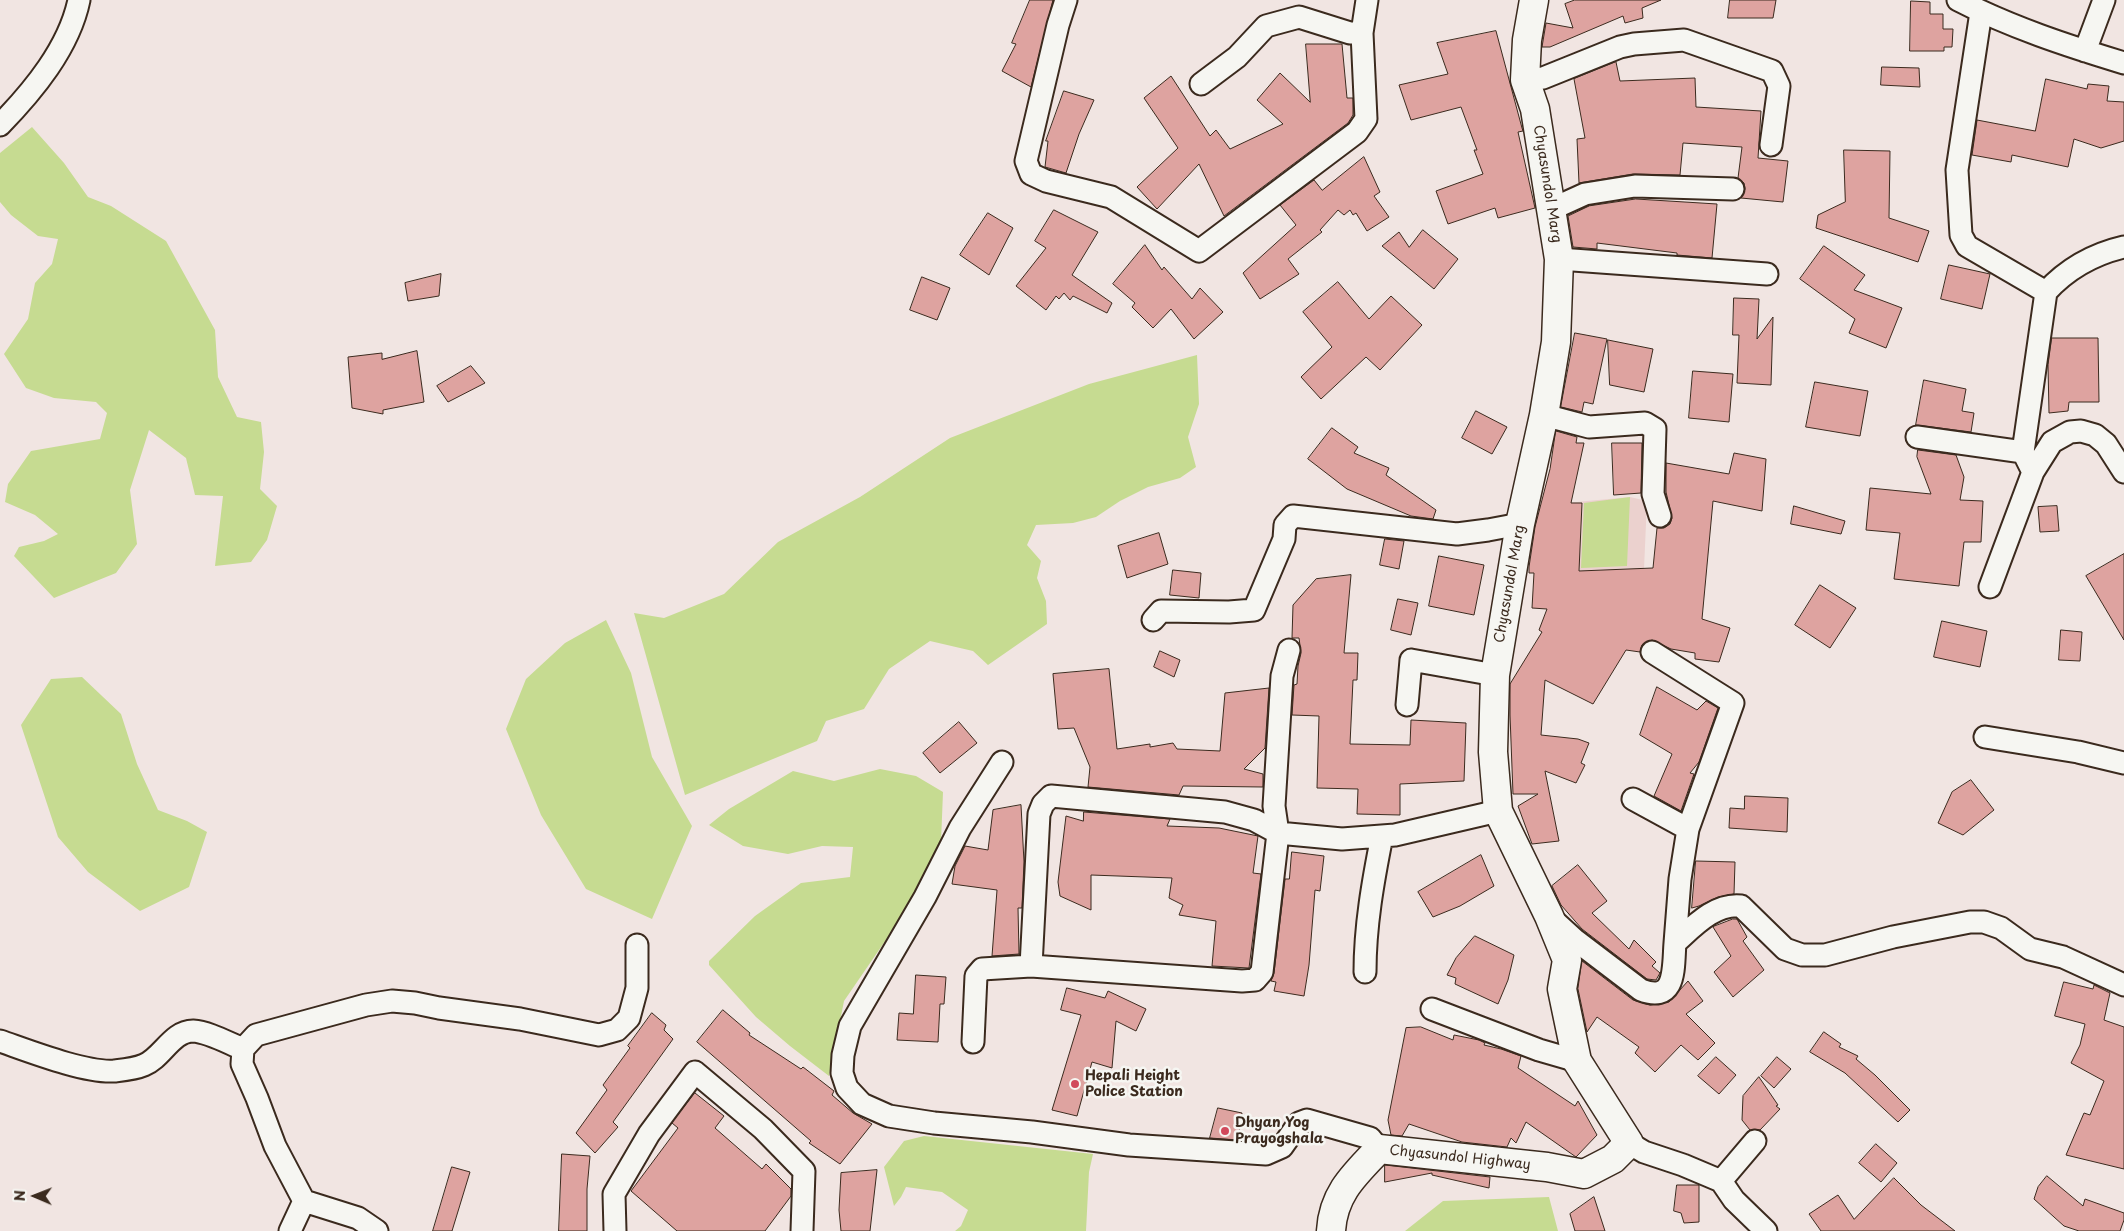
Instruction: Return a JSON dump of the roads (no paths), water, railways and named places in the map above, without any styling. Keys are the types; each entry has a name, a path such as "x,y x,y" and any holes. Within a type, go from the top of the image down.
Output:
{"street":[{"path":"0,125 32,89 67,36 79,0"},
{"path":"1066,0 1058,25 1027,153 1026,161 1031,174 1046,182 1111,197 1198,251 1357,132 1366,119 1362,33 1367,0"},
{"name":"Chyasundol Marg","path":"1534,0 1526,40 1526,80 1535,110 1559,259 1556,342 1544,415 1520,524 1494,675 1493,752 1498,811 1549,916 1567,960 1562,990 1577,1061 1629,1144"},
{"path":"1958,0 1981,12 2085,52 2124,63"},
{"path":"2085,52 2104,0"},
{"path":"1981,12 1957,170 1961,235 1967,246 2046,292"},
{"path":"1201,84 1236,57 1266,26 1299,17 1350,32 1362,33"},
{"path":"1526,80 1543,78 1620,47 1684,40 1772,71 1777,77 1779,86 1771,145"},
{"path":"1552,209 1585,194 1635,186 1733,189"},
{"path":"2033,472 2023,452 2046,292 2061,276 2084,262 2110,250 2124,247"},
{"path":"1559,259 1767,274"},
{"path":"1544,415 1589,427 1645,423 1655,429 1653,494 1660,516"},
{"path":"1990,587 2033,472 2052,442 2070,432 2081,431 2095,435 2106,444 2124,472"},
{"path":"1917,437 2023,452"},
{"path":"1152,620 1161,611 1229,612 1254,610 1284,539 1285,525 1293,516 1458,534 1520,524"},
{"path":"973,1042 976,976 982,969 1031,966 1242,981 1255,980 1262,972 1278,833 1274,806 1282,676 1289,650"},
{"path":"1549,916 1582,945 1641,990 1661,993 1670,984 1676,943 1680,879 1688,829 1733,703 1652,652"},
{"path":"1407,705 1411,660 1494,675"},
{"path":"1985,737 2078,752 2124,763"},
{"path":"1002,762 960,828 925,898 850,1026 843,1055 842,1073 847,1088 862,1104 889,1116 934,1123 1032,1132 1129,1145 1266,1154 1282,1147 1299,1122 1307,1120 1370,1138 1379,1149"},
{"path":"1031,966 1039,814 1043,804 1051,796 1225,812 1254,820 1278,833 1342,839 1395,835 1498,811"},
{"path":"1634,798 1688,829"},
{"path":"1365,972 1368,922 1382,836"},
{"path":"1676,943 1704,917 1733,905 1741,906 1785,949 1802,955 1825,955 1893,937 1970,922 1984,922 2001,928 2030,948 2063,957 2124,985"},
{"path":"377,1231 358,1218 304,1201 275,1146 242,1064 243,1049 256,1035 366,1005 392,1001 415,1002 438,1008 520,1019 599,1035 616,1030 628,1018 637,988 637,944"},
{"path":"1432,1010 1539,1050 1577,1061"},
{"path":"0,1041 88,1068 112,1071 145,1065 159,1055 181,1034 190,1031 200,1032 243,1049"},
{"path":"615,1231 614,1194 649,1134 695,1072 764,1129 804,1171 802,1231"},
{"path":"1721,1181 1755,1141"},
{"path":"1629,1144 1644,1152 1683,1165 1721,1181 1734,1200 1766,1231"},
{"name":"Chyasundol Highway","path":"1331,1231 1336,1202 1345,1187 1379,1149 1547,1167 1584,1174 1614,1159 1629,1144"},
{"path":"290,1231 304,1201"}],"place":[{"name":"Hepali Height Police Station","path":"1075,1084"},
{"name":"Dhyan Yog Prayogshala","path":"1225,1131"}]}
